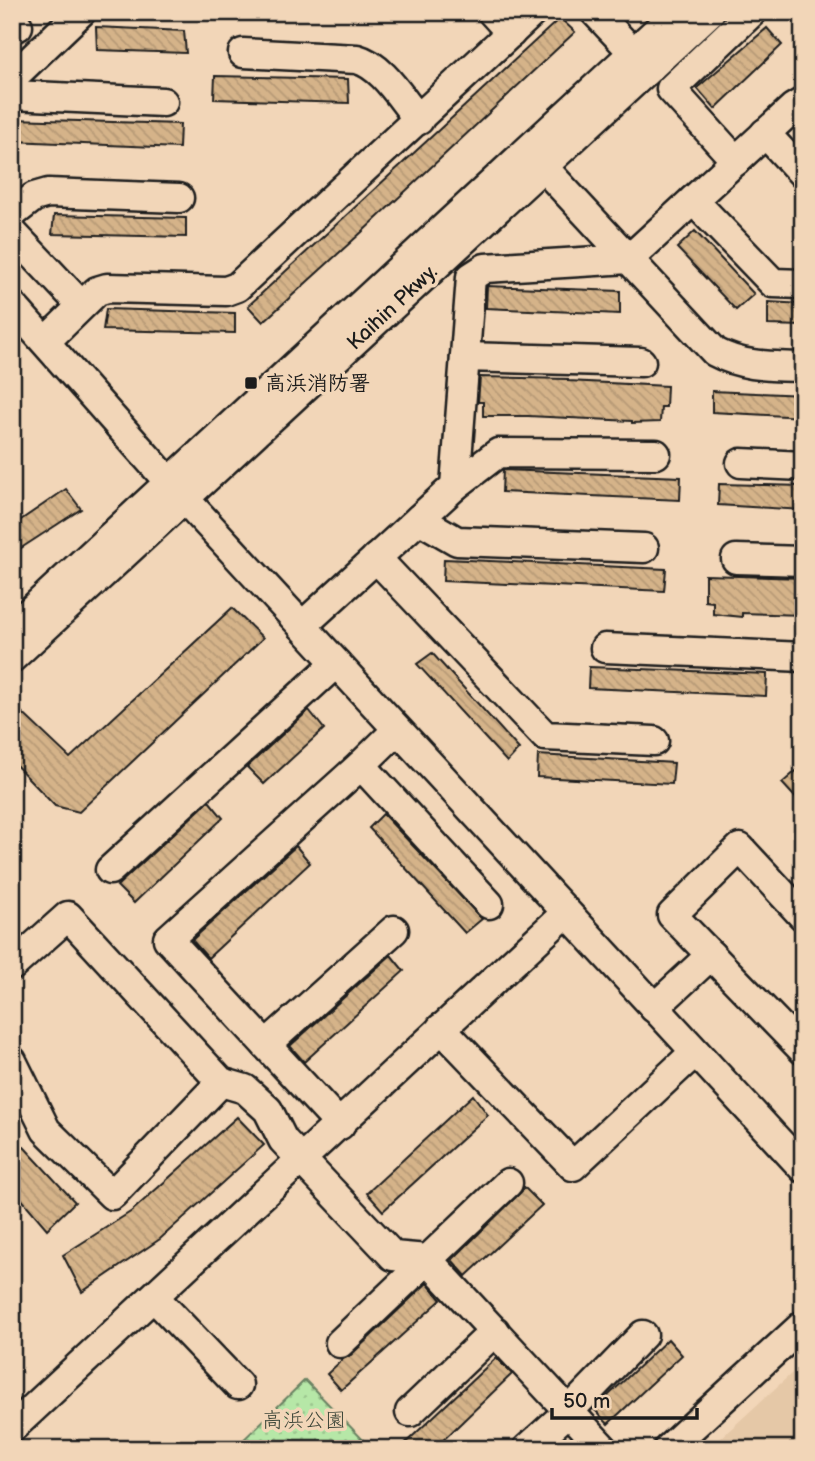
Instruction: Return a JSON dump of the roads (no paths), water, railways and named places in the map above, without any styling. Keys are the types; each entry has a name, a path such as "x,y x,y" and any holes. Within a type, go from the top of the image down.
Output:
{"street":[{"path":"12,78 81,12"},
{"path":"46,341 97,291 107,288 226,290 237,287 419,120 502,23 533,12"},
{"path":"594,12 641,61"},
{"name":"Kaihin Pkwy.","path":"641,61 677,12"},
{"name":"Kaihin Pkwy.","path":"12,628 177,490 641,61 710,12"},
{"path":"736,161 671,89 752,12"},
{"path":"243,53 367,61 376,68 419,120"},
{"path":"12,95 163,102"},
{"path":"455,486 471,277 485,268 629,260 765,133 803,102"},
{"path":"765,133 803,174"},
{"path":"536,159 715,352 732,361 751,365 803,367"},
{"path":"12,214 33,197 48,193 179,198"},
{"path":"693,200 773,283 803,284"},
{"path":"12,232 81,305"},
{"path":"12,305 177,490 803,1168"},
{"path":"465,358 641,362"},
{"path":"302,626 455,486 498,453 656,454"},
{"path":"741,463 803,466"},
{"name":"Kaihin Pkwy.","path":"12,658 177,490"},
{"path":"419,519 457,541 644,548"},
{"path":"376,558 545,736 654,741"},
{"path":"736,559 803,561"},
{"path":"605,648 803,657"},
{"path":"110,870 336,663"},
{"path":"340,1125 167,939 397,730"},
{"path":"361,765 489,904"},
{"path":"803,916 740,848 673,915 803,1050"},
{"path":"12,1428 566,913"},
{"path":"12,966 68,916 221,1082 245,1090 268,1110 282,1140 393,1256 427,1259 604,1449"},
{"path":"266,1045 394,930"},
{"path":"654,1008 711,955"},
{"path":"442,1028 573,1166 695,1052"},
{"path":"12,1061 46,1130 112,1195 221,1082"},
{"path":"340,1343 508,1183"},
{"path":"154,1297 238,1385"},
{"path":"668,1449 803,1325"},
{"path":"410,1412 495,1331"},
{"path":"527,1449 643,1335"}],"place":[{"name":"高浜消防署","path":"251,383"}],"park label":[{"name":"高浜公園","path":"304,1420"}]}
